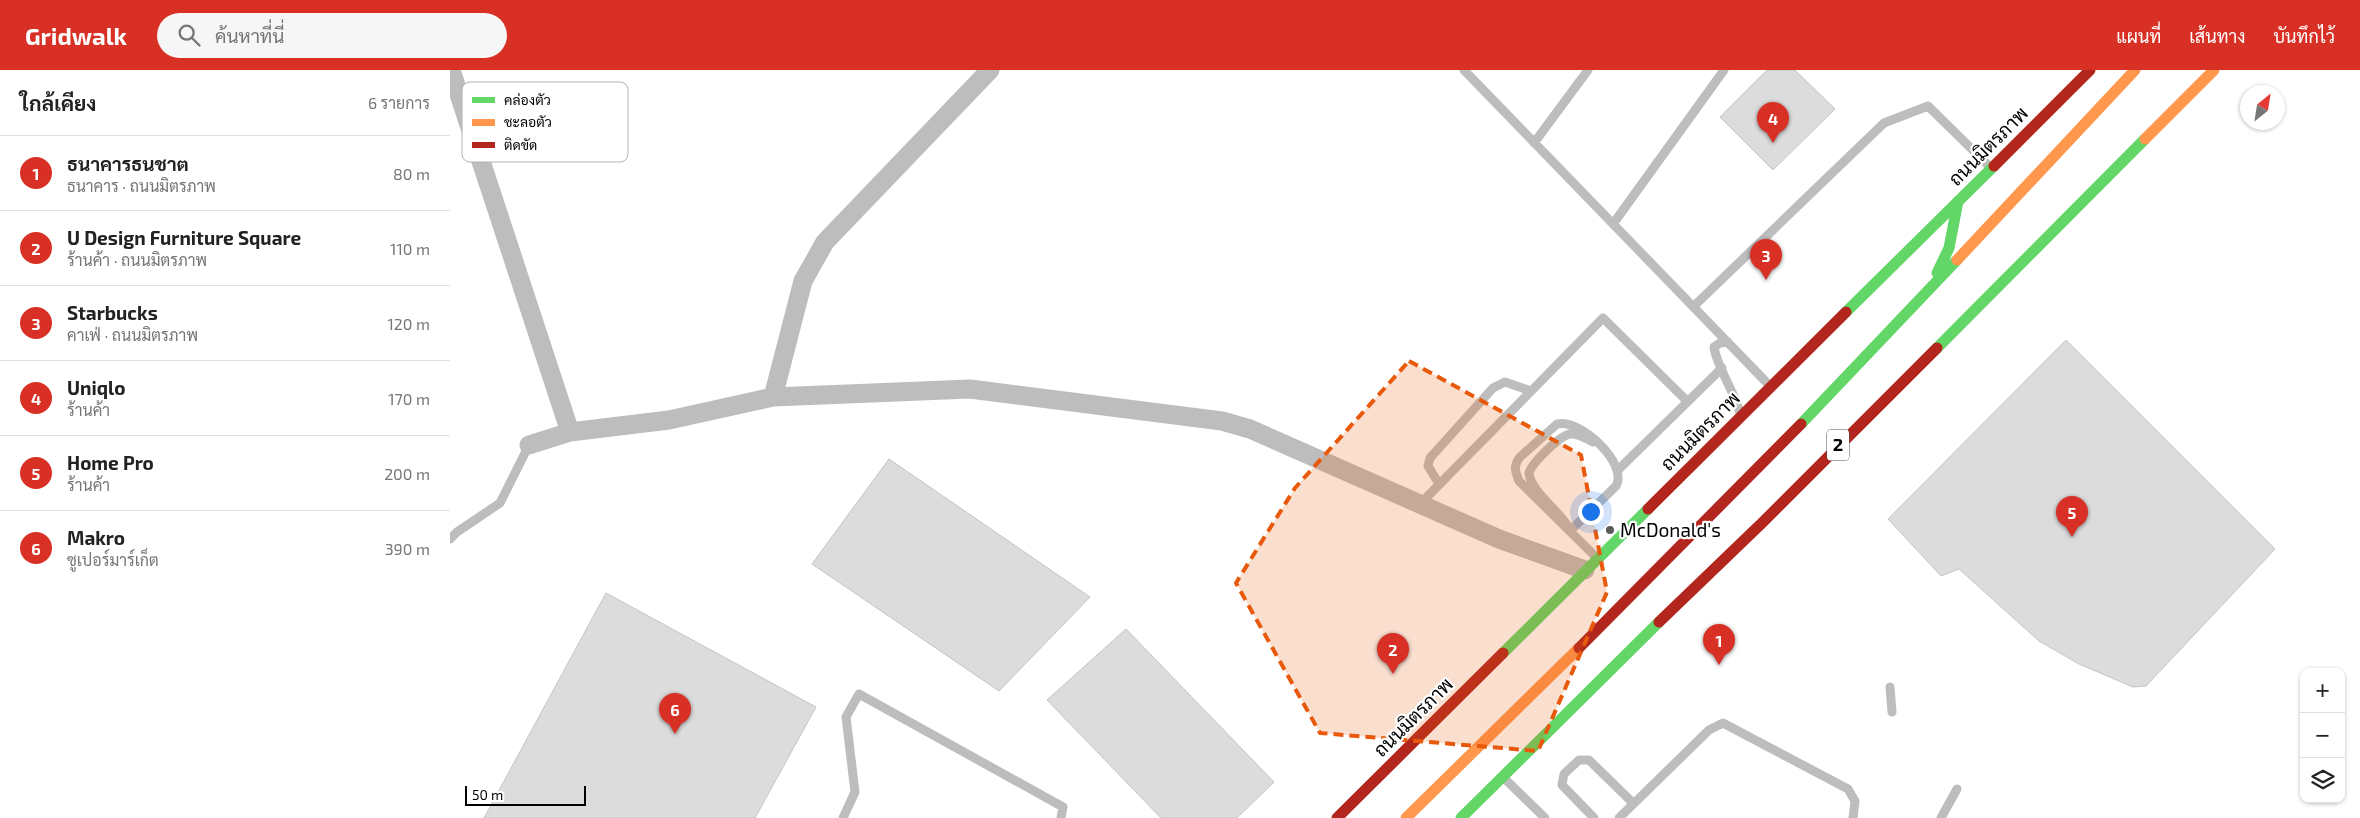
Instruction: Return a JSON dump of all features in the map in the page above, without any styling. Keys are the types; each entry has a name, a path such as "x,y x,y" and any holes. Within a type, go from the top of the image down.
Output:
{"main road":[{"name":"ถนนมิตรภาพ","path":"1336,818 2090,70"},
{"name":"2","path":"1406,818 1623,605 1925,294 2135,70"},
{"name":"2","path":"1461,818 1763,522 2214,70"},
{"path":"1925,294 1949,248 1958,200"}],"street":[{"path":"451,70 462,103"},
{"path":"773,397 803,280 825,242 990,70"},
{"path":"481,162 570,432"},
{"path":"529,445 570,432 669,420 773,397 970,389 1222,421 1250,429 1499,540 1591,564"}],"lane":[{"path":"1464,70 1770,386"},
{"path":"1534,143 1588,70"},
{"path":"1613,224 1724,70"},
{"path":"1694,306 1884,123 1928,106 1991,168"},
{"path":"1420,504 1603,318 1687,401"},
{"path":"1728,342 1720,343 1714,347 1733,390 1740,416"},
{"path":"1619,469 1722,368"},
{"path":"1439,484 1428,466 1430,458 1493,388 1505,382 1531,391"},
{"path":"1563,423 1575,425 1585,431 1619,469 1620,477 1616,486 1570,531 1558,522 1519,481 1515,471 1515,464 1557,424 1563,423"},
{"path":"1591,564 1563,517 1532,484 1529,473 1531,468 1563,436 1577,434 1597,444"},
{"path":"452,535 500,502 529,445"},
{"path":"1890,687 1892,712"},
{"path":"843,818 855,792 846,717 859,694 1063,807 1061,818"},
{"path":"1619,818 1708,730 1723,723 1848,789 1855,801 1853,818"},
{"path":"1594,818 1562,785 1564,774 1579,760 1589,760 1633,803"},
{"path":"1502,776 1546,818"},
{"path":"1941,818 1957,789"}],"highlighted area":[{"path":"1409,361 1581,455 1607,592 1538,751 1320,733 1236,583 1295,488"}],"building":[{"path":"1767,70 1795,70 1835,109 1773,170 1720,117"},
{"path":"2066,340 2275,549 2146,686 2133,687 2079,664 2039,641 1959,569 1941,576 1888,519"},
{"path":"889,459 1090,597 999,691 812,564"},
{"path":"606,593 816,707 755,818 484,818"},
{"path":"1126,629 1274,782 1237,818 1161,818 1047,700"}],"traffic: fast":[{"path":"1937,348 2145,139"},
{"path":"1846,312 1994,166"},
{"path":"1937,273 1949,248 1958,201"},
{"path":"1801,424 1957,260"},
{"path":"1503,653 1648,509"},
{"path":"1461,818 1659,622"}],"traffic: slow":[{"path":"1957,260 2135,70"},
{"path":"2145,139 2214,70"},
{"path":"1406,818 1579,648"}],"traffic: jam":[{"path":"1994,166 2090,70"},
{"path":"1648,509 1846,312"},
{"path":"1659,622 1763,522 1937,348"},
{"path":"1579,648 1801,424"},
{"path":"1337,818 1503,653"}],"place":[{"name":"Uniqlo","path":"1773,143"},
{"name":"Starbucks","path":"1766,280"},
{"name":"McDonald's","path":"1610,530"},
{"name":"Home Pro","path":"2072,537"},
{"name":"ธนาคารธนชาต","path":"1719,665"},
{"name":"U Design Furniture Square","path":"1393,674"},
{"name":"Makro","path":"675,734"}]}
